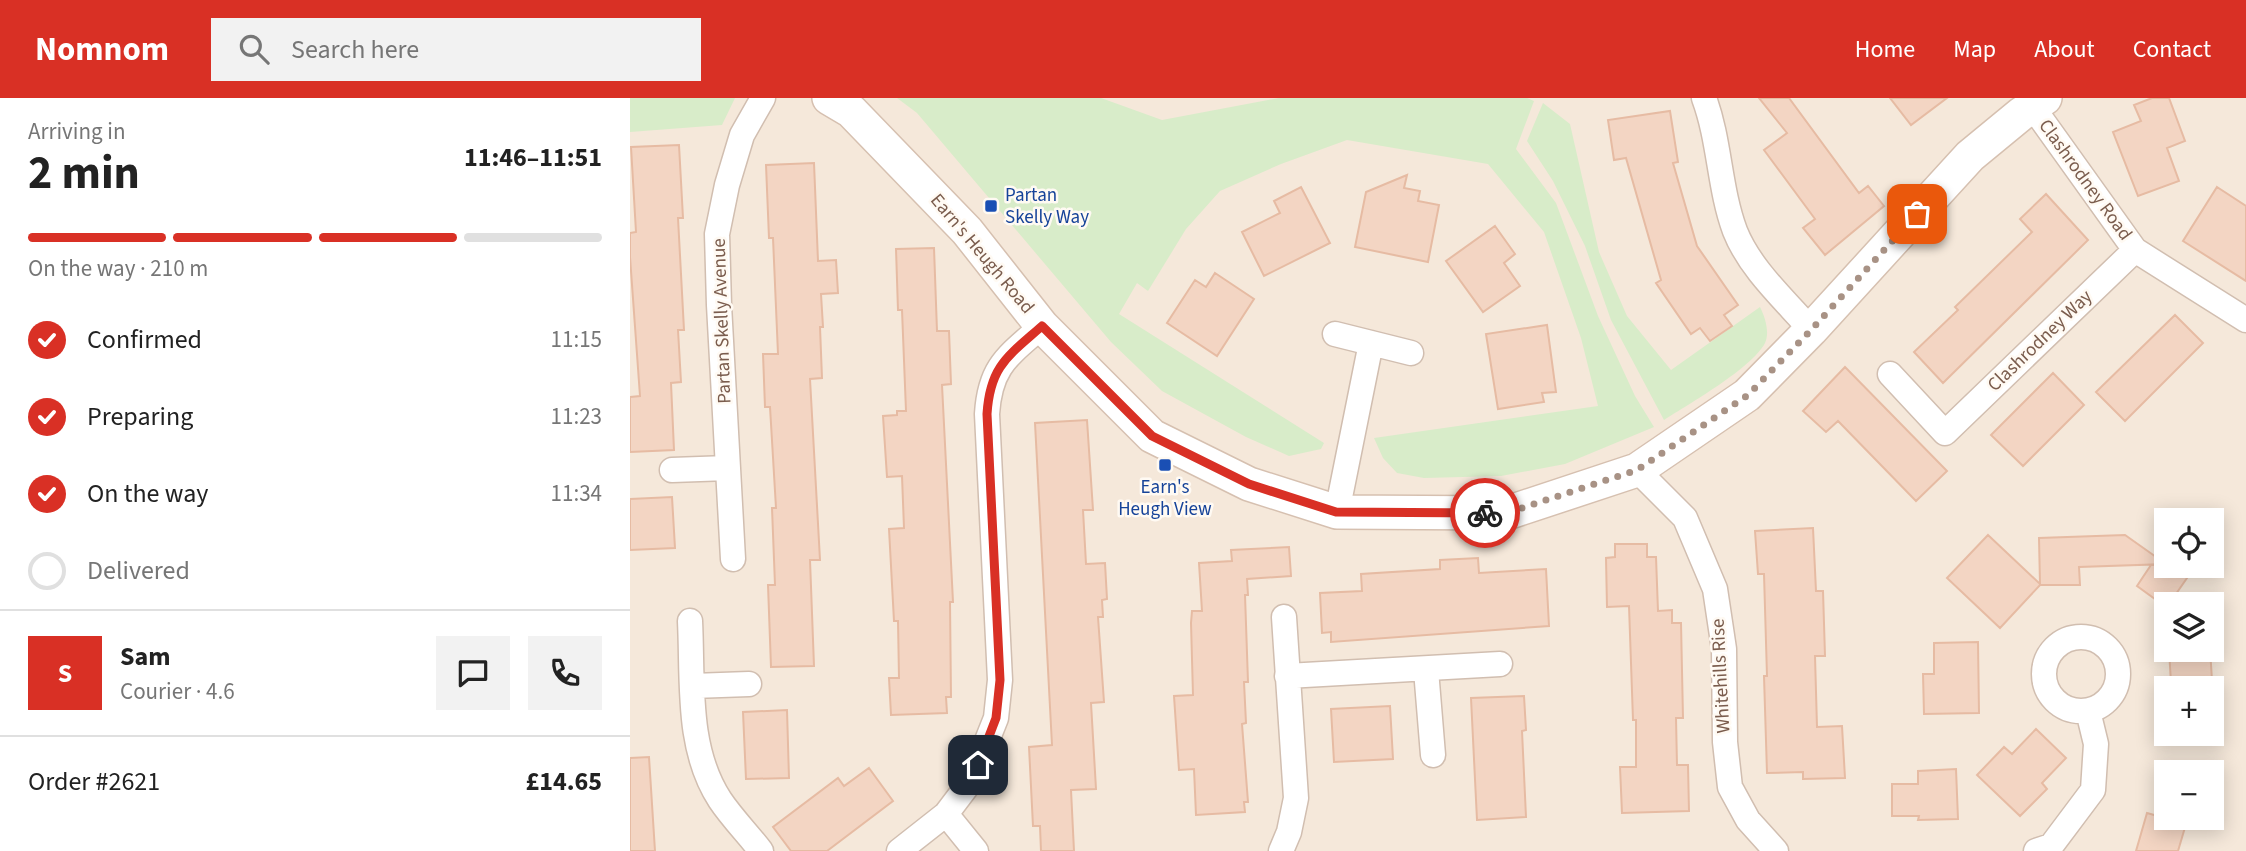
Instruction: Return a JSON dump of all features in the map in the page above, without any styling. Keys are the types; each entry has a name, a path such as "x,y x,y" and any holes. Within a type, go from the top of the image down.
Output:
{"street":[{"name":"Partan Skelly Avenue","path":"733,559 717,234 727,185 742,135 763,98"},
{"name":"Earn's Heugh Road","path":"829,98 851,111 967,231 1042,326 1152,436 1249,484 1336,512 1507,513 1637,470 1748,395 1970,156 2038,102"},
{"path":"1704,98 1712,119 1725,193 1736,232 1756,268 1811,330"},
{"name":"Clashrodney Road","path":"2038,102 2135,250 2246,320"},
{"name":"Clashrodney Way","path":"1890,374 1945,433 2135,250"},
{"path":"899,851 946,814 971,781 996,718 1000,680 988,390 1009,355 1042,326"},
{"path":"1335,334 1411,353"},
{"path":"1336,512 1371,343"},
{"path":"672,470 728,468"},
{"name":"Whitehills Rise","path":"1637,470 1685,518 1715,589 1724,649 1725,742 1730,787 1748,820 1776,851"},
{"path":"1281,851 1289,832 1297,798 1284,617"},
{"path":"690,621 695,735 705,769 720,800 761,851"},
{"path":"1287,676 1500,664"},
{"path":"1426,670 1433,755"},
{"path":"693,685 749,684"},
{"path":"2047,849 2092,790 2096,744 2088,711"},
{"path":"946,814 976,851"}],"shaded area":[{"path":"630,98 2246,98 2246,851 630,851"}],"green space":[{"path":"630,98 735,98 722,125 630,132"},
{"path":"897,98 1101,98 1162,120 1279,98 1527,98 1534,101 1516,149 1556,203 1598,316 1635,396 1654,427 1565,464 1501,476 1424,478 1397,473 1383,458 1374,438 1598,406 1581,338 1544,232 1488,164 1347,140 1281,164 1220,191 1186,229 1148,291 1137,283 1119,314 1324,443 1321,449 1289,456 1246,437 1162,391 1111,342 917,113"},
{"path":"1543,103 1570,124 1599,252 1627,316 1671,370 1760,307 1764,315 1766,339 1758,353 1719,385 1664,420 1611,320 1585,246 1553,181 1527,141"}],"building":[{"path":"1759,98 1789,98 1859,193 1868,186 1884,206 1825,255 1803,228 1815,219 1764,150 1787,133"},
{"path":"1890,98 1947,98 1911,125"},
{"path":"2152,98 2169,98 2185,141 2167,148 2179,181 2138,196 2113,132 2141,121 2134,105"},
{"path":"1670,111 1678,162 1673,163 1697,246 1738,305 1724,315 1732,326 1710,341 1700,328 1691,334 1656,283 1661,280 1626,158 1614,160 1608,120"},
{"path":"679,145 683,218 678,218 684,330 678,330 681,382 671,383 674,450 630,452 630,397 640,396 630,257 630,233 636,232 631,147"},
{"path":"814,163 818,261 836,260 838,293 821,294 822,378 810,379 820,560 810,560 814,666 771,667 768,585 775,585 772,508 776,508 770,407 765,407 763,354 778,354 773,238 769,238 766,165"},
{"path":"1407,175 1404,188 1420,191 1418,201 1439,205 1428,262 1355,247 1366,192"},
{"path":"1301,187 1330,243 1264,276 1242,232 1280,213 1274,201"},
{"path":"2217,187 2246,206 2246,281 2183,241"},
{"path":"2046,194 2088,240 1943,383 1914,352 1958,310 1955,307 2032,232 2020,219"},
{"path":"1495,226 1515,254 1504,263 1520,286 1483,312 1446,261"},
{"path":"934,248 937,331 949,331 951,384 942,385 953,602 950,602 951,697 946,697 947,713 891,715 889,678 899,678 898,621 894,621 889,529 904,528 902,476 887,477 883,416 906,411 902,310 898,310 896,249"},
{"path":"1215,273 1254,299 1217,356 1167,323 1195,280 1206,287"},
{"path":"2175,315 2203,343 2125,421 2096,392"},
{"path":"1547,325 1556,392 1542,393 1544,402 1498,409 1486,334"},
{"path":"1845,367 1947,471 1916,501 1838,421 1826,432 1803,411"},
{"path":"2053,373 2084,405 2023,466 1991,435"},
{"path":"1087,420 1093,510 1083,510 1086,564 1105,563 1107,599 1102,600 1103,617 1098,617 1104,702 1091,703 1096,789 1071,790 1074,851 1041,851 1040,826 1033,826 1029,747 1052,745 1035,423"},
{"path":"672,497 675,548 630,550 630,499"},
{"path":"1813,528 1816,591 1823,591 1825,656 1815,656 1817,727 1842,726 1845,778 1803,779 1803,772 1767,773 1764,574 1758,574 1755,531"},
{"path":"1988,535 2040,584 2039,538 2125,535 2154,556 2154,564 2079,567 2080,585 2040,585 2000,628 1947,578"},
{"path":"1615,544 1647,544 1647,557 1656,557 1658,611 1672,610 1672,623 1681,623 1683,718 1676,718 1677,765 1688,765 1689,811 1622,813 1620,767 1636,767 1636,720 1633,720 1629,606 1607,607 1606,558 1615,557"},
{"path":"1289,547 1291,576 1247,579 1248,595 1245,595 1248,682 1244,682 1246,723 1242,724 1248,802 1244,802 1245,812 1196,815 1194,769 1179,770 1174,696 1193,695 1191,623 1192,611 1202,611 1199,563 1232,561 1231,550"},
{"path":"1478,558 1479,573 1546,569 1549,626 1331,642 1331,632 1322,633 1320,593 1362,591 1361,574 1440,569 1440,560"},
{"path":"2151,565 2154,565 2154,578 2187,578 2177,592 2154,592 2154,598 2137,586"},
{"path":"1978,642 1979,713 1924,714 1923,674 1934,674 1934,643"},
{"path":"2170,662 2211,662 2212,676 2171,676"},
{"path":"1524,696 1526,730 1522,731 1526,817 1477,820 1471,698"},
{"path":"1390,706 1393,759 1334,762 1331,709"},
{"path":"787,710 789,778 746,779 743,712"},
{"path":"2036,729 2066,758 2042,783 2047,789 2020,816 1977,775 2004,747 2012,754"},
{"path":"649,757 655,851 630,851 630,758"},
{"path":"869,768 893,801 827,851 791,851 773,827 838,778 844,786"},
{"path":"1956,769 1958,819 1918,820 1919,816 1892,816 1892,784 1918,784 1918,771"},
{"path":"2147,813 2154,815 2154,830 2184,830 2178,851 2136,851"}],"way so far":[{"path":"1485,513 1507,513 1637,470 1748,395 1917,214"}],"place":[{"name":"Partan Skelly Way","path":"991,206"},
{"name":"Earn's Heugh View","path":"1165,465"}],"route":[{"path":"978,765 996,718 1000,680 988,390 1009,355 1042,326 1152,436 1249,484 1336,512 1485,513"}]}
